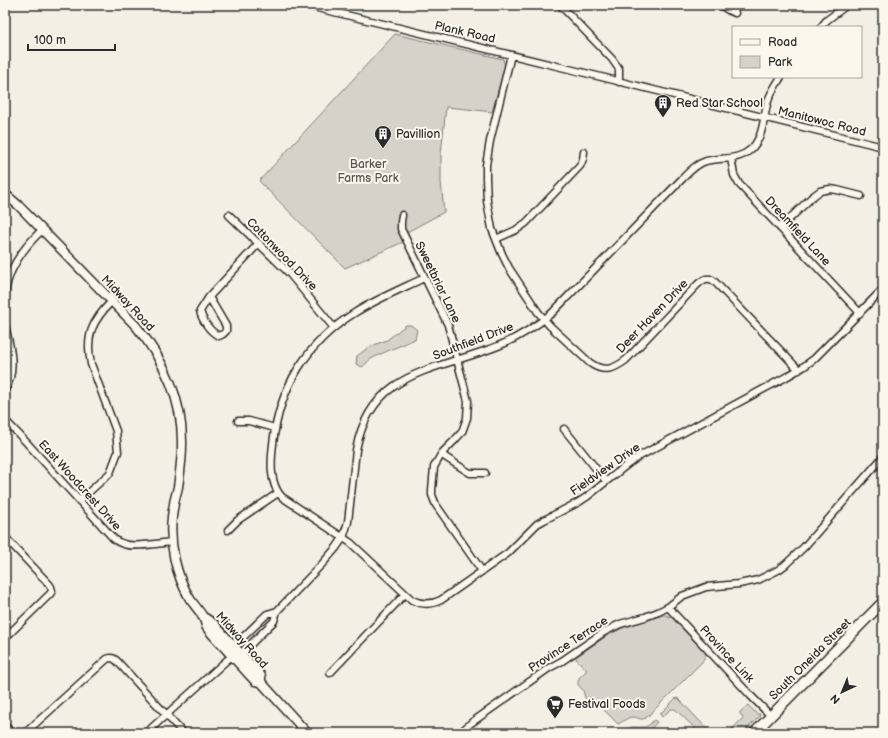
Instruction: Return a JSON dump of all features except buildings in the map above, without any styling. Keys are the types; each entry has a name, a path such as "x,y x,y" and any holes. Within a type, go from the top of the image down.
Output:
{"highway":[{"name":"South Oneida Street","path":"754,733 883,602"}],"main road":[{"name":"Midway Road","path":"5,194 18,205 136,326 152,347 164,368 172,384 181,428 182,443 180,473 171,528 172,551 182,582 190,598 202,616 207,628 255,681 261,682 307,733"},
{"name":"Midway Road","path":"202,616 213,623 261,676 261,682"}],"street":[{"name":"Plank Road","path":"305,5 619,82"},
{"path":"560,5 612,59 619,70 619,82"},
{"path":"720,5 735,14"},
{"path":"822,26 845,6"},
{"name":"Deer Haven Drive","path":"511,55 490,141 486,165 487,201 490,219 496,239 509,268 544,320 590,363 596,367 608,369 621,364 626,360 698,284 707,278 710,278 799,370"},
{"name":"Southfield Drive","path":"241,654 274,621 277,611 323,563 343,538 349,517 358,439 369,412 381,396 403,380 508,342 530,330 544,320 695,167 707,161 732,158 751,149 761,133 768,102 772,91 780,78"},
{"name":"Manitowoc Road","path":"619,82 883,148"},
{"path":"496,239 526,224 580,166 584,152"},
{"name":"Dreamfield Lane","path":"732,158 736,180 860,313"},
{"path":"780,228 820,191 830,189 861,196"},
{"name":"Cottonwood Drive","path":"229,215 289,273 334,328"},
{"name":"Sweetbriar Lane","path":"402,215 401,229 448,325 468,401 467,418 459,436 442,454 434,467 432,490 434,500 482,571"},
{"path":"5,294 7,275 30,241 42,230"},
{"path":"209,298 226,326 226,331 219,336 211,331 200,311 209,298 259,243"},
{"path":"228,530 238,520 278,493 275,488 273,470 273,447 277,417 295,374 311,350 334,328 356,312 424,278"},
{"name":"Fieldview Drive","path":"278,493 287,501 357,548 412,600 424,604 436,602 512,550 537,524 579,502 628,464 799,370 814,359 883,289"},
{"path":"79,501 110,473 118,452 116,431 91,364 89,353 89,340 92,328 98,317 112,301"},
{"path":"5,325 12,355 12,368 8,385 5,390"},
{"name":"East Woodcrest Drive","path":"5,420 107,533 119,543 132,546 172,542"},
{"path":"238,421 249,421 275,428"},
{"path":"564,429 606,481"},
{"path":"442,454 470,473 485,473"},
{"name":"Province Terrace","path":"460,733 549,668 562,661 604,632 620,624 652,614 668,607 682,596 698,590 714,586 739,584 758,580 772,574 785,565 814,536 883,457"},
{"path":"5,537 52,587 52,591 43,602 5,638"},
{"path":"330,673 405,594"},
{"name":"Province Link","path":"668,607 771,716"},
{"name":"Southfield Drive","path":"234,646 267,614 277,611"},
{"path":"232,656 234,646"},
{"path":"146,733 232,656 241,654"},
{"path":"25,733 107,659 110,658 114,658 117,661 183,733"},
{"path":"5,726 12,733"}],"green space":[{"name":"Barker Farms Park","path":"395,34 503,59 505,66 492,112 446,107 441,154 441,182 444,212 407,232 410,239 345,268 259,181"},
{"path":"406,325 411,325 417,330 415,339 376,356 362,367 356,364 357,356 369,347 387,340"},
{"path":"663,615 671,617 706,653 703,661 646,718 642,719 631,717 618,724 591,697 588,699 585,698 583,690 578,685 578,682 579,678 586,671 586,669 576,659 576,657 608,635 623,628"},
{"path":"676,698 679,699 709,731 715,732 720,730 723,733 700,733 675,709 671,709 662,717 660,714"},
{"path":"748,705 757,714 760,714 759,717 743,733 728,733 743,718 740,712"},
{"path":"654,720 657,722 650,730 650,733 624,733 631,727 643,727 649,725"}],"place":[{"name":"Red Star School","path":"663,118"},
{"name":"Pavillion","path":"383,149"},
{"name":"Festival Foods","path":"555,719"}]}
